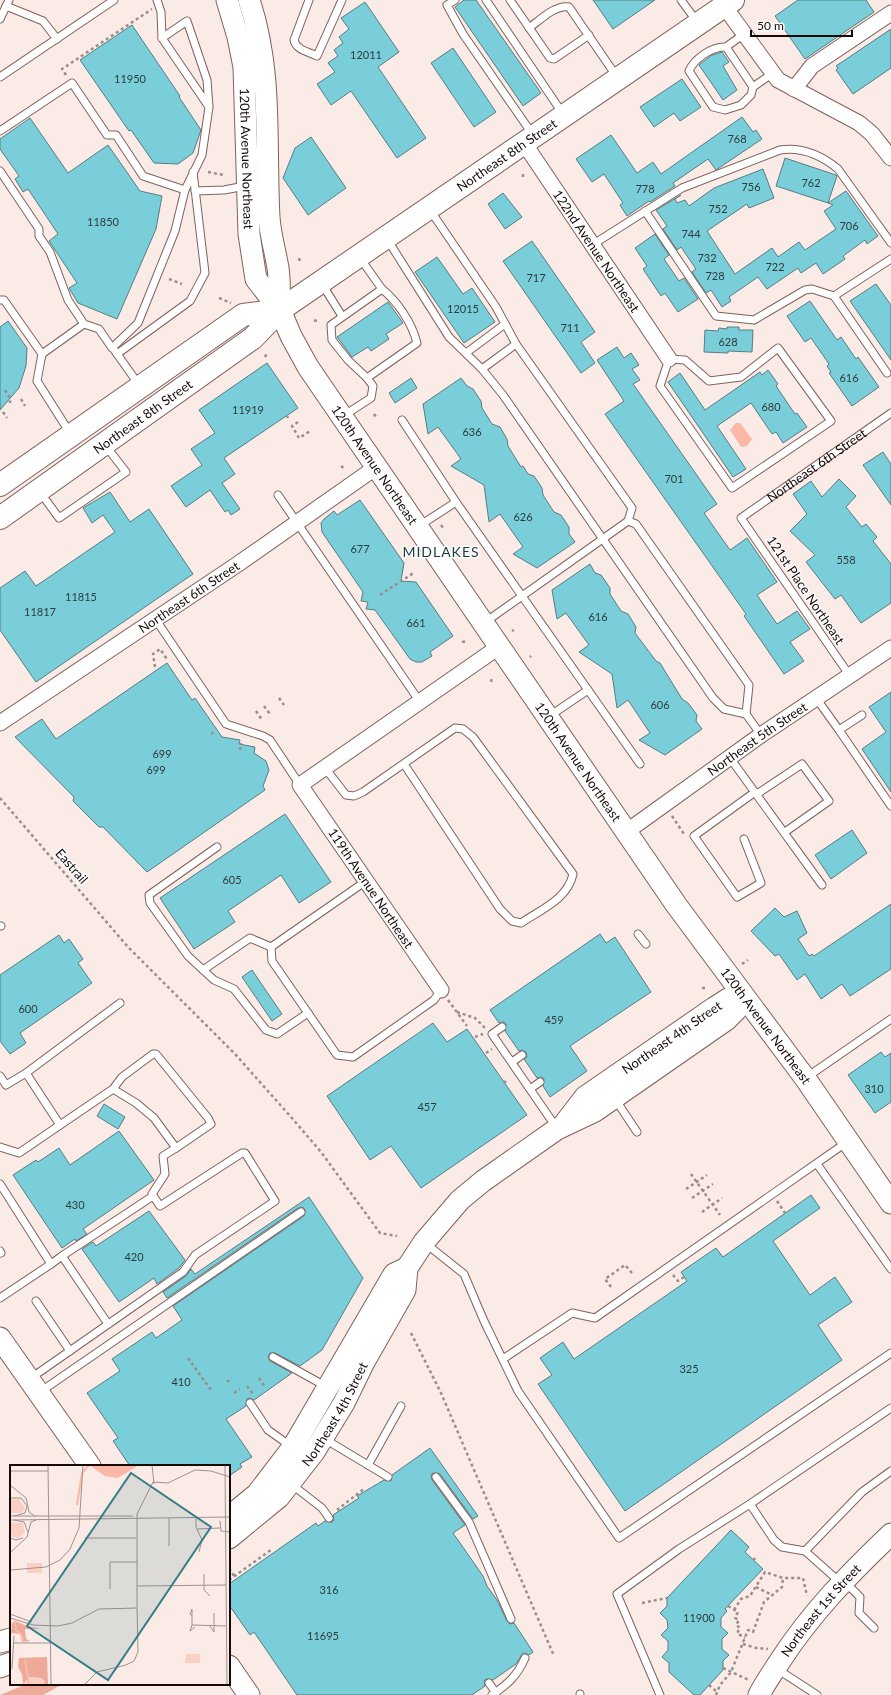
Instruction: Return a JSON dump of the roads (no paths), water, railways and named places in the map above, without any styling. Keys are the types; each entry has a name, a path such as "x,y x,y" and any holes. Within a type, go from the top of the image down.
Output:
{"main road":[{"name":"120th Avenue Northeast","path":"227,0 238,37 244,67 249,234 256,279 280,310 290,336 308,367 375,468 484,623 509,636 548,717 626,832 743,996 805,1078 886,1193"},
{"name":"120th Avenue Northeast","path":"249,0 256,22 265,74 269,130 269,218 271,238 278,268 280,310"},
{"name":"Northeast 8th Street","path":"0,518 253,338 280,310 728,3"},
{"name":"Northeast 8th Street","path":"0,485 243,315 280,310"},
{"name":"Northeast 4th Street","path":"230,1516 257,1494 282,1478 323,1438 405,1290 407,1268 424,1242 460,1200 483,1181 561,1126 595,1111 614,1099 726,1020 736,1010 743,996"},
{"name":"Northeast 4th Street","path":"561,1126 585,1097 728,999 743,996"},
{"name":"Northeast 4th Street","path":"230,1537 259,1515 279,1497 282,1478 293,1447 329,1388 394,1274 407,1268"},
{"path":"0,1338 89,1465"},
{"name":"Northeast 1st Street","path":"756,1688 773,1659 806,1624 840,1583 891,1534"},
{"path":"0,1642 10,1640"},
{"path":"0,1667 10,1663"},
{"path":"230,1667 249,1695"}],"street":[{"path":"728,3 744,34 778,80 859,123 872,134 891,158"},
{"path":"794,89 812,66 891,13"},
{"name":"122nd Avenue Northeast","path":"529,140 591,245 669,359"},
{"name":"Northeast 6th Street","path":"0,723 156,620 375,468"},
{"path":"300,785 420,702 509,636"},
{"name":"Northeast 5th Street","path":"626,832 761,735 891,648"},
{"name":"119th Avenue Northeast","path":"300,785 441,990"}],"lane":[{"path":"0,78 114,0"},
{"path":"309,0 294,40 295,45 318,56 342,0"},
{"path":"455,0 448,5 463,34 529,140"},
{"path":"486,0 565,115"},
{"path":"510,0 550,58 554,59 589,35"},
{"path":"681,0 698,24"},
{"path":"158,2 161,12 162,38 208,107"},
{"path":"0,20 8,3 43,21 57,39"},
{"path":"529,28 563,6 569,7 618,79"},
{"path":"112,348 138,323 175,231 185,190 202,155 208,107 207,80 187,21 162,38"},
{"path":"744,34 726,47 718,47 692,63 689,71 713,107 725,110 741,105 751,95 753,87 773,73"},
{"path":"726,47 753,87"},
{"path":"0,131 72,83 107,135 116,135 143,176 185,190"},
{"path":"591,245 682,188 780,150 793,148 830,162 838,169 891,243"},
{"path":"0,171 39,229 39,236 50,252 68,300 84,324 99,329 141,386"},
{"path":"117,354 190,301 205,273 193,171"},
{"path":"196,191 224,190 248,186"},
{"path":"429,208 496,307 516,344 632,508 628,521 484,623"},
{"path":"646,211 716,316 754,320 805,290 812,289 834,296 887,373"},
{"path":"386,238 450,336 482,369 503,395 713,698 724,709 746,714 761,735"},
{"path":"359,257 382,289 392,297 414,331 417,343 367,378"},
{"path":"834,296 891,260"},
{"path":"321,282 342,316"},
{"path":"341,417 371,398 373,386 367,378 348,360 332,340 331,326 342,316 382,289"},
{"path":"0,300 4,300 42,354"},
{"path":"72,436 37,381 42,354 84,324"},
{"path":"466,353 505,324"},
{"path":"482,369 516,344"},
{"path":"778,348 831,421 732,488 660,386 669,359 685,360 709,381 741,377 778,348"},
{"name":"Northeast 6th Street","path":"741,518 891,414"},
{"path":"402,420 456,502 640,764"},
{"path":"39,490 59,518 126,472 105,444"},
{"path":"278,494 420,702"},
{"path":"418,528 456,502"},
{"name":"121st Place Northeast","path":"741,518 850,676"},
{"path":"628,521 636,524 750,685 746,714"},
{"path":"156,620 226,724 263,736 270,740 300,785"},
{"path":"548,717 588,690"},
{"path":"816,698 891,806"},
{"path":"839,730 862,715"},
{"path":"325,768 346,794 354,796 404,764 455,728 463,729 473,737 573,874 571,883 564,894 521,924 512,921 500,909 404,764"},
{"path":"730,758 822,884"},
{"path":"744,839 761,883 736,897 694,836 756,793 802,764 829,801 785,832"},
{"path":"217,847 149,895 150,903 188,956 214,980 234,990 266,1030 277,1034 308,1013"},
{"path":"271,948 366,881"},
{"path":"638,934 646,944"},
{"path":"203,970 250,938 271,948"},
{"path":"271,948 272,961 337,1055 352,1057 434,1000 441,990"},
{"path":"0,1076 3,1087 26,1073 120,1003"},
{"path":"805,1078 891,1019"},
{"path":"502,1027 492,1034 530,1089 561,1126"},
{"path":"0,1147 20,1153 113,1089 122,1077 153,1054 159,1056 211,1121 211,1124 163,1156 165,1174 152,1194 153,1196 0,1298"},
{"path":"512,1062 522,1055"},
{"path":"26,1073 60,1125"},
{"path":"530,1089 540,1082"},
{"path":"113,1089 136,1103 154,1118 176,1148"},
{"path":"614,1099 637,1132"},
{"path":"503,1359 572,1313 595,1318 817,1164 848,1140"},
{"path":"34,1386 70,1351 183,1272 195,1255 274,1202 276,1199 244,1153 160,1206 153,1196"},
{"path":"817,1164 891,1269"},
{"path":"0,1184 51,1264"},
{"path":"34,1386 181,1300 302,1212"},
{"path":"424,1242 464,1274 518,1391 619,1538 891,1353"},
{"path":"62,1256 108,1324"},
{"path":"36,1301 70,1351"},
{"path":"273,1357 329,1388"},
{"path":"250,1403 268,1430 293,1447"},
{"path":"368,1464 401,1406"},
{"path":"660,1695 616,1594 679,1549 750,1504 891,1408"},
{"path":"323,1438 388,1477"},
{"path":"805,1551 862,1492 891,1471"},
{"path":"436,1477 469,1522 511,1619"},
{"path":"282,1478 322,1508 329,1518"},
{"path":"750,1504 774,1540 782,1547 805,1551 840,1583 852,1589 860,1597 859,1613 874,1628"},
{"path":"489,1683 494,1694 518,1673 525,1658"},
{"path":"773,1659 817,1695"}],"district":[{"name":"MIDLAKES","path":"441,551"}]}
